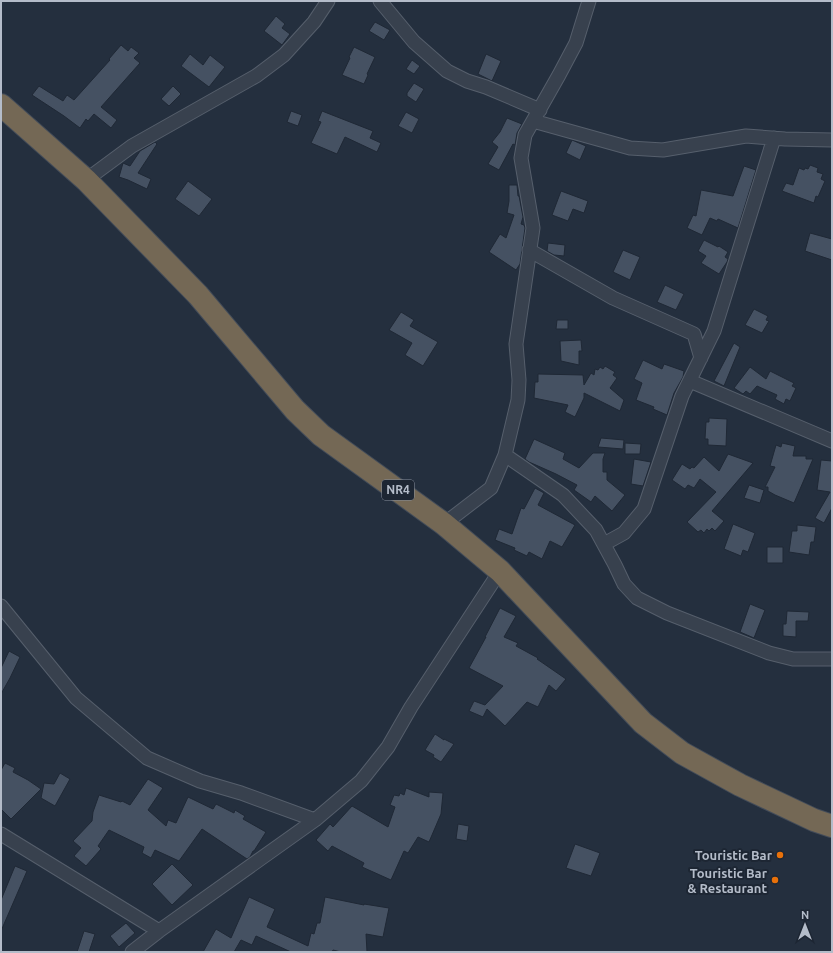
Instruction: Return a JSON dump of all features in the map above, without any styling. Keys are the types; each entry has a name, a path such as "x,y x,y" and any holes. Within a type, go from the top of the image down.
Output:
{"highway":[{"name":"NR4","path":"1,105 86,180 198,295 295,410 321,435 444,524 500,571 643,723 682,752 740,785 814,820 832,826"}],"street":[{"path":"86,180 132,146 256,76 284,56 314,22 328,1"},
{"path":"380,1 414,42 447,71 467,81 486,87 540,110"},
{"path":"444,524 491,488 505,455 518,400 519,380 516,344 533,228 521,158 525,135 576,43 589,1"},
{"path":"533,121 630,148 663,150 746,136 832,140"},
{"path":"604,544 624,533 644,509 682,396 714,331 774,138"},
{"path":"530,250 613,298 694,334 701,358"},
{"path":"690,381 832,441"},
{"path":"505,455 563,495 596,530 624,584 637,598 661,610 769,653 793,659 832,659"},
{"path":"132,952 159,931 315,820 362,781 388,747 411,707 500,571"},
{"path":"1,606 76,698 147,758 200,781 241,793 315,820"},
{"path":"1,834 159,931"}],"building":[{"path":"276,16 285,24 282,28 290,34 282,45 264,31"},
{"path":"375,22 390,30 384,40 369,31"},
{"path":"121,45 128,51 131,47 139,53 134,58 140,63 101,107 117,120 111,128 94,114 88,121 86,119 80,128 32,95 39,86 63,101 67,95 74,100 110,60 109,59"},
{"path":"354,47 375,57 364,84 342,75"},
{"path":"190,54 203,65 210,55 225,67 209,87 181,66"},
{"path":"486,54 501,61 492,81 478,74"},
{"path":"412,60 420,66 414,74 406,69"},
{"path":"414,83 424,89 416,102 407,96 407,93"},
{"path":"173,86 181,94 169,106 161,99"},
{"path":"291,111 302,115 298,126 287,122"},
{"path":"322,111 373,131 370,138 381,143 377,152 345,137 337,154 311,143 321,122 318,121"},
{"path":"406,112 419,119 412,133 398,126"},
{"path":"507,118 522,124 517,133 515,145 513,144 499,170 488,164 498,147 492,142 500,132"},
{"path":"572,140 586,146 580,160 566,153"},
{"path":"155,142 157,144 138,173 151,179 147,189 119,177 123,163 130,166 140,151"},
{"path":"810,165 818,168 817,172 823,174 821,179 825,181 818,197 816,196 814,203 782,191 786,183 793,185 799,168 804,170 805,168 808,169"},
{"path":"744,166 756,170 738,228 718,219 717,221 710,218 702,235 687,228 693,215 696,216 701,190 733,196"},
{"path":"188,181 212,199 199,216 175,199"},
{"path":"509,185 517,185 523,217 521,224 524,225 525,228 520,264 516,270 489,252 500,234 506,238 514,215 507,213"},
{"path":"561,191 588,201 584,213 573,209 568,221 552,215"},
{"path":"810,233 832,239 832,260 805,251"},
{"path":"704,240 718,247 719,246 728,252 725,257 728,259 727,262 719,274 701,263 706,256 698,251"},
{"path":"548,243 565,245 564,256 554,255 547,251"},
{"path":"623,250 640,257 630,280 613,272"},
{"path":"665,285 684,294 676,310 657,302"},
{"path":"754,309 768,316 766,320 769,321 762,333 745,325"},
{"path":"401,312 414,320 410,326 438,342 423,366 405,355 412,343 389,330"},
{"path":"557,320 568,320 568,329 556,329"},
{"path":"581,340 582,351 579,351 579,365 561,361 560,341"},
{"path":"734,343 740,347 724,386 714,381"},
{"path":"643,360 662,369 664,364 684,371 683,377 674,393 667,415 653,409 654,407 636,400 642,383 634,379"},
{"path":"605,366 615,372 613,375 617,378 610,388 624,400 620,411 584,393 584,398 575,417 565,412 568,405 534,398 535,382 538,382 538,374 583,375 584,385 591,373 594,375 595,369 598,370 600,367 603,369"},
{"path":"750,367 766,379 770,371 794,383 792,386 796,388 790,401 786,399 784,404 775,399 777,395 757,386 750,394 746,391 743,394 734,388"},
{"path":"709,418 727,419 726,446 708,445 708,439 705,439 706,422 709,422"},
{"path":"601,438 624,440 623,449 598,447"},
{"path":"534,439 565,453 563,459 579,468 593,453 605,453 603,459 603,472 607,472 607,480 625,495 612,511 595,496 591,502 574,490 577,485 525,459"},
{"path":"625,443 641,444 640,454 625,454"},
{"path":"782,443 795,446 793,456 806,456 806,459 813,459 794,503 775,495 768,491 768,487 765,487 775,467 770,466 776,445 781,447"},
{"path":"728,454 753,463 712,511 724,521 715,531 712,528 709,531 707,529 704,533 701,530 698,532 687,522 716,492 700,479 694,488 688,485 685,489 672,480 682,464 690,469 692,467 694,468 704,457 719,471"},
{"path":"634,459 651,462 643,486 631,484"},
{"path":"821,460 832,461 832,508 824,523 815,518 830,492 817,490"},
{"path":"749,485 764,490 760,503 744,498"},
{"path":"535,488 544,493 538,505 575,525 562,547 550,541 542,559 529,552 527,556 514,550 515,548 495,540 499,529 512,534 521,508 524,509"},
{"path":"733,524 755,533 748,552 743,550 741,556 724,549"},
{"path":"797,525 816,527 814,542 811,542 809,555 789,552 792,531 797,531"},
{"path":"767,547 783,547 783,563 767,563"},
{"path":"750,604 765,610 754,638 740,632"},
{"path":"500,608 516,616 504,637 518,643 516,646 538,658 537,659 566,679 556,691 549,685 538,707 527,702 505,726 487,709 483,717 469,711 474,701 485,705 503,686 469,668"},
{"path":"787,611 809,612 808,621 796,621 796,637 783,636 783,624 786,624"},
{"path":"9,651 20,657 1,694 1,668"},
{"path":"435,734 454,744 441,762 433,757 434,755 425,750"},
{"path":"5,763 15,768 13,772 41,789 11,819 1,809 1,770"},
{"path":"60,773 70,779 55,806 41,798 44,783 54,784"},
{"path":"148,779 163,788 148,810 166,826 168,820 176,823 188,797 213,809 216,804 234,813 235,810 245,816 243,819 266,832 250,857 247,859 202,829 179,861 155,850 151,858 142,853 144,847 109,830 98,846 101,849 86,866 74,856 81,848 73,841 92,821 93,812 99,795 121,802 122,801 130,805"},
{"path":"406,788 429,797 429,792 443,793 441,814 429,842 418,837 408,853 404,851 391,880 362,867 364,863 332,846 328,851 316,840 330,824 333,827 352,806 388,827 395,807 390,805 394,795 399,796 400,793 404,795"},
{"path":"458,824 469,826 467,841 456,839"},
{"path":"575,844 600,853 591,876 566,868"},
{"path":"172,864 193,885 172,905 152,884"},
{"path":"15,866 27,871 1,931 1,900"},
{"path":"249,897 275,909 267,927 308,946 311,933 314,934 317,923 320,923 325,897 364,905 389,908 383,937 366,934 367,952 341,952 333,950 332,952 291,952 256,936 252,945 241,940 234,952 203,952 216,929 231,938"},
{"path":"126,923 135,933 119,947 110,936"},
{"path":"84,931 95,934 89,952 77,952"}],"place":[{"name":"Touristic Bar","path":"780,855"},
{"name":"Touristic Bar & Restaurant","path":"775,880"}]}
